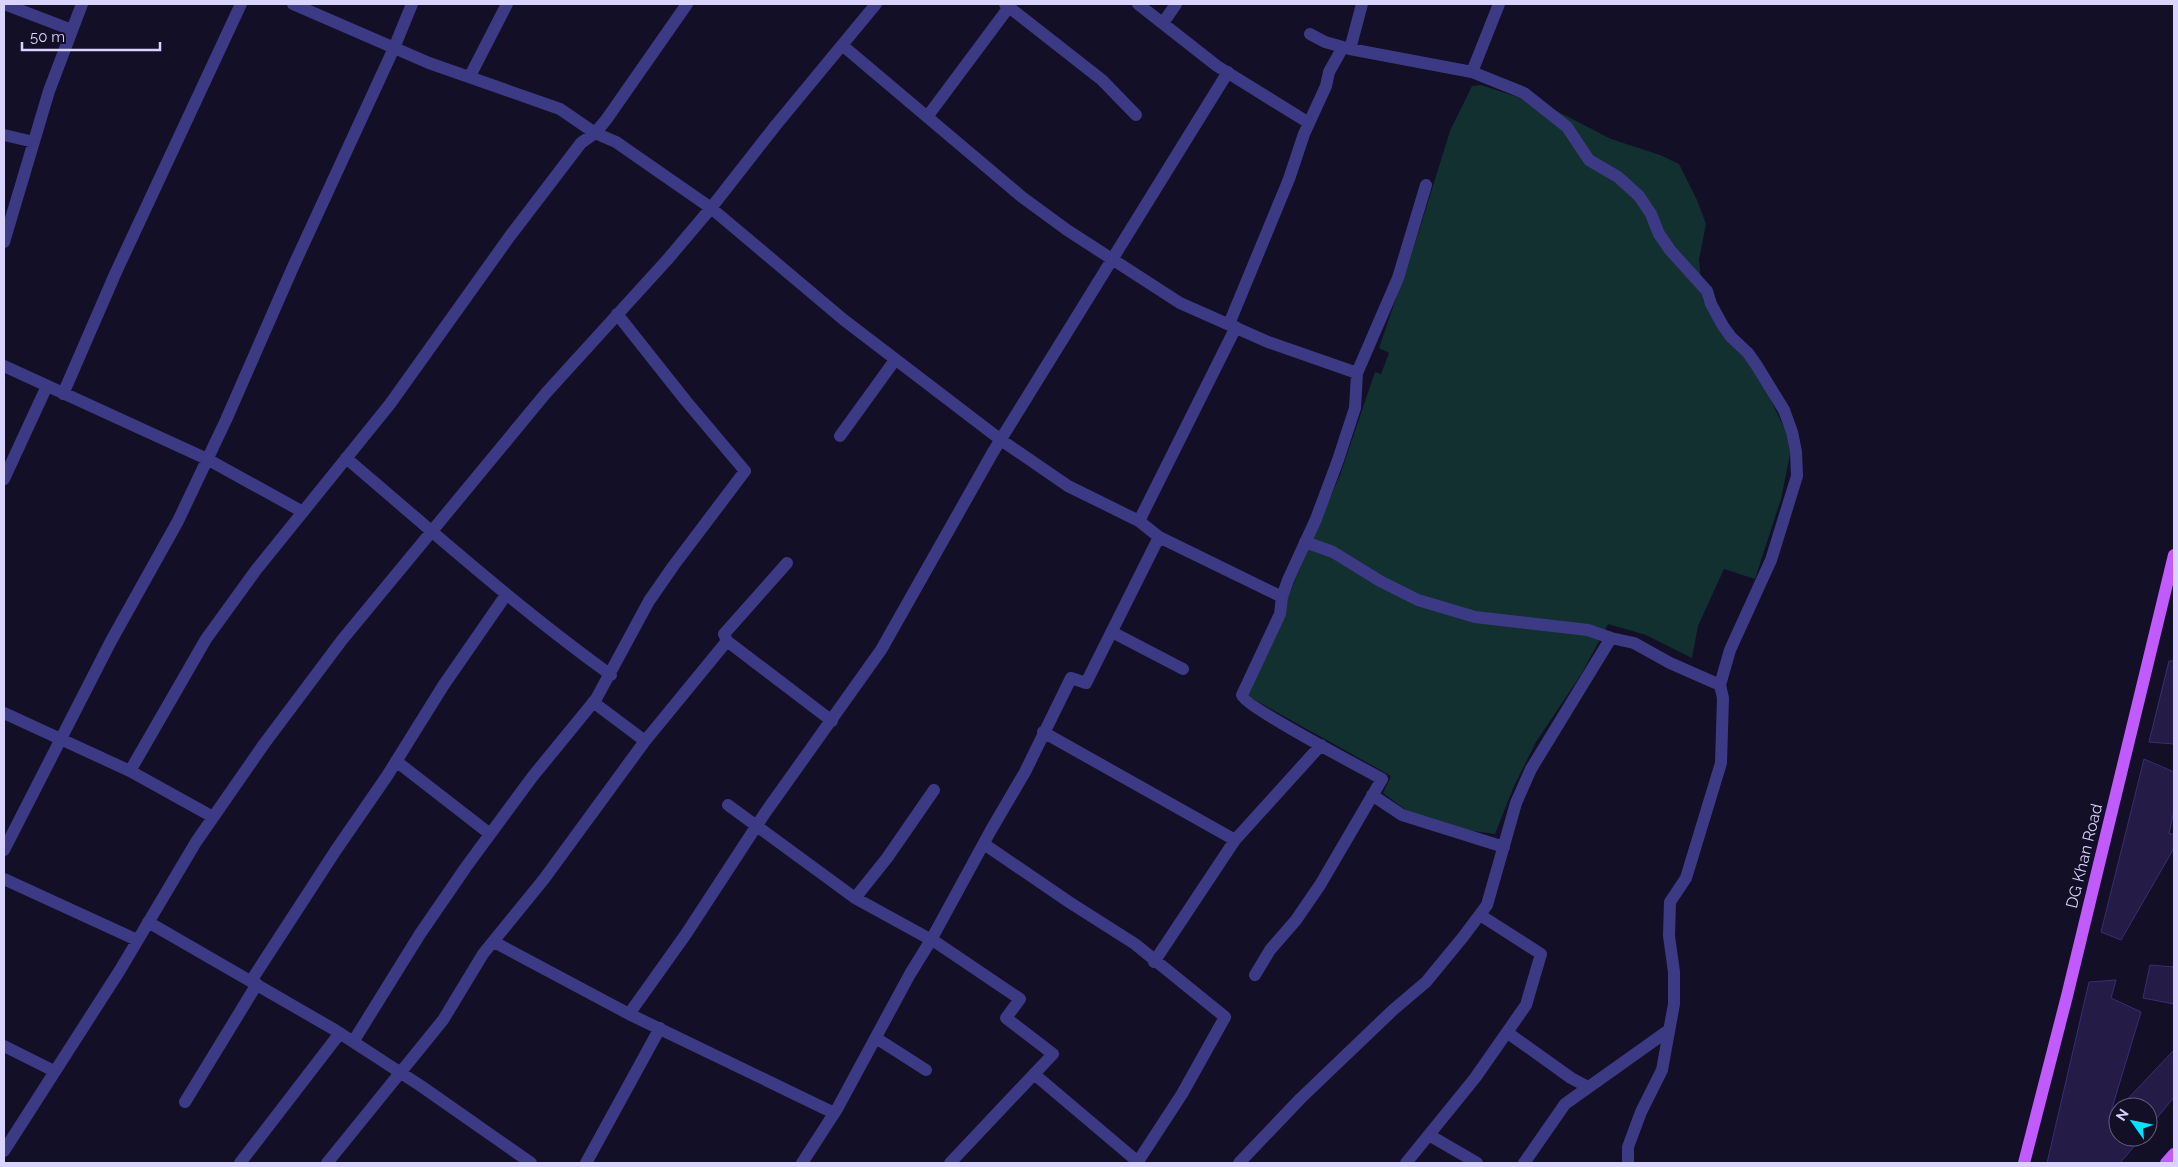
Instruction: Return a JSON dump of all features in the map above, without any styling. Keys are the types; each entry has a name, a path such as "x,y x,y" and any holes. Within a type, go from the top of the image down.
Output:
{"main road":[{"name":"DG Khan Road","path":"2024,1163 2067,996 2174,555"},
{"path":"2166,1163 2174,1154"}],"street":[{"path":"4,4 72,30"},
{"path":"4,242 49,91 82,4"},
{"path":"63,394 116,272 241,4"},
{"path":"293,4 429,63 560,109 595,133 616,142 711,208 844,320 895,360 1001,440 1068,486 1139,521 1159,537 1282,597"},
{"path":"4,850 111,642 178,521 394,48 412,4"},
{"path":"470,76 507,4"},
{"path":"130,771 206,639 256,570 390,404 510,236 581,143 595,133 619,102 686,4"},
{"path":"4,1151 138,940 196,842 264,744 342,640 546,393 711,208 876,4"},
{"path":"1138,4 1228,72 1309,123"},
{"path":"1163,23 1176,4"},
{"path":"1139,521 1232,326 1309,123 1326,86 1329,72 1347,48 1362,4"},
{"path":"1472,72 1499,4"},
{"path":"927,117 1007,5 1102,80 1136,115"},
{"path":"1310,34 1325,42 1347,48 1472,72 1524,93 1567,127 1589,160 1618,177 1639,196 1651,214 1659,234 1682,264 1707,291 1711,304 1723,326 1731,337 1748,353 1784,410 1796,452 1797,476 1772,560 1730,650 1720,685 1723,698 1721,763 1686,878 1670,902 1669,936 1674,972 1674,1004 1662,1070 1641,1112 1628,1147 1628,1163"},
{"path":"842,45 1022,197 1068,230 1180,303 1268,342 1358,373"},
{"path":"629,1014 686,934 757,826 881,650 1001,440 1228,72"},
{"path":"4,135 34,142"},
{"path":"1255,975 1270,950 1296,920 1320,885 1382,779 1268,715 1242,698 1280,614 1282,597 1338,460 1355,408 1358,373 1398,278 1426,185"},
{"path":"353,1042 420,934 532,776 593,702 611,674 654,594 745,471 686,402 617,314"},
{"path":"840,436 895,360"},
{"path":"4,366 207,459 302,512"},
{"path":"4,479 47,386"},
{"path":"346,458 506,595 568,644 611,674"},
{"path":"802,1163 834,1113 910,974 1025,772 1071,678 1086,683 1159,537"},
{"path":"1305,542 1333,552 1380,581 1418,600 1475,617 1588,630 1634,644 1670,663 1720,685"},
{"path":"787,563 724,634 727,641 832,721"},
{"path":"185,1102 254,983 443,686 506,595"},
{"path":"1112,632 1183,669"},
{"path":"1239,1163 1300,1099 1393,1010 1426,982 1487,905 1516,803 1531,769 1611,638"},
{"path":"328,1163 443,1020 483,954 544,879 645,741 727,641"},
{"path":"593,702 645,741"},
{"path":"4,713 130,771 213,817"},
{"path":"1043,732 1236,840"},
{"path":"1154,962 1236,840 1321,745"},
{"path":"396,761 490,834"},
{"path":"855,898 887,858 934,790"},
{"path":"1372,795 1402,815 1504,847"},
{"path":"728,805 855,898 931,940 1020,999 1006,1018 1053,1054 950,1163"},
{"path":"984,844 1135,944 1154,962 1225,1017 1182,1094 1138,1163 1034,1074"},
{"path":"4,878 138,940"},
{"path":"1406,1163 1475,1078 1526,1005 1541,954 1480,914"},
{"path":"148,922 340,1033 531,1163"},
{"path":"494,942 629,1014 834,1113"},
{"path":"586,1163 660,1028"},
{"path":"1524,1163 1565,1104 1669,1030"},
{"path":"240,1163 340,1033"},
{"path":"1508,1033 1571,1078 1588,1087"},
{"path":"876,1038 926,1070"},
{"path":"4,1046 54,1071"},
{"path":"1428,1135 1477,1163"}],"green space":[{"path":"1481,85 1551,108 1611,139 1660,155 1679,164 1697,200 1706,224 1699,260 1703,300 1721,334 1747,358 1766,390 1786,432 1790,454 1781,499 1755,579 1724,569 1698,626 1692,658 1646,635 1608,624 1582,673 1536,742 1514,786 1495,834 1466,830 1410,813 1383,793 1391,776 1246,695 1340,475 1375,372 1381,374 1389,353 1379,348 1418,234 1450,131 1472,86"}],"building":[{"path":"2169,661 2174,661 2174,744 2149,742"},
{"path":"2144,759 2174,772 2174,810 2169,834 2174,834 2174,848 2121,940 2101,932"},
{"path":"2150,965 2174,967 2174,1004 2143,998"},
{"path":"2116,980 2111,998 2141,1012 2115,1097 2108,1097 2108,1147 2134,1147 2120,1163 2047,1163 2089,982"},
{"path":"2174,1050 2174,1097 2158,1117 2158,1097 2129,1097"}]}
